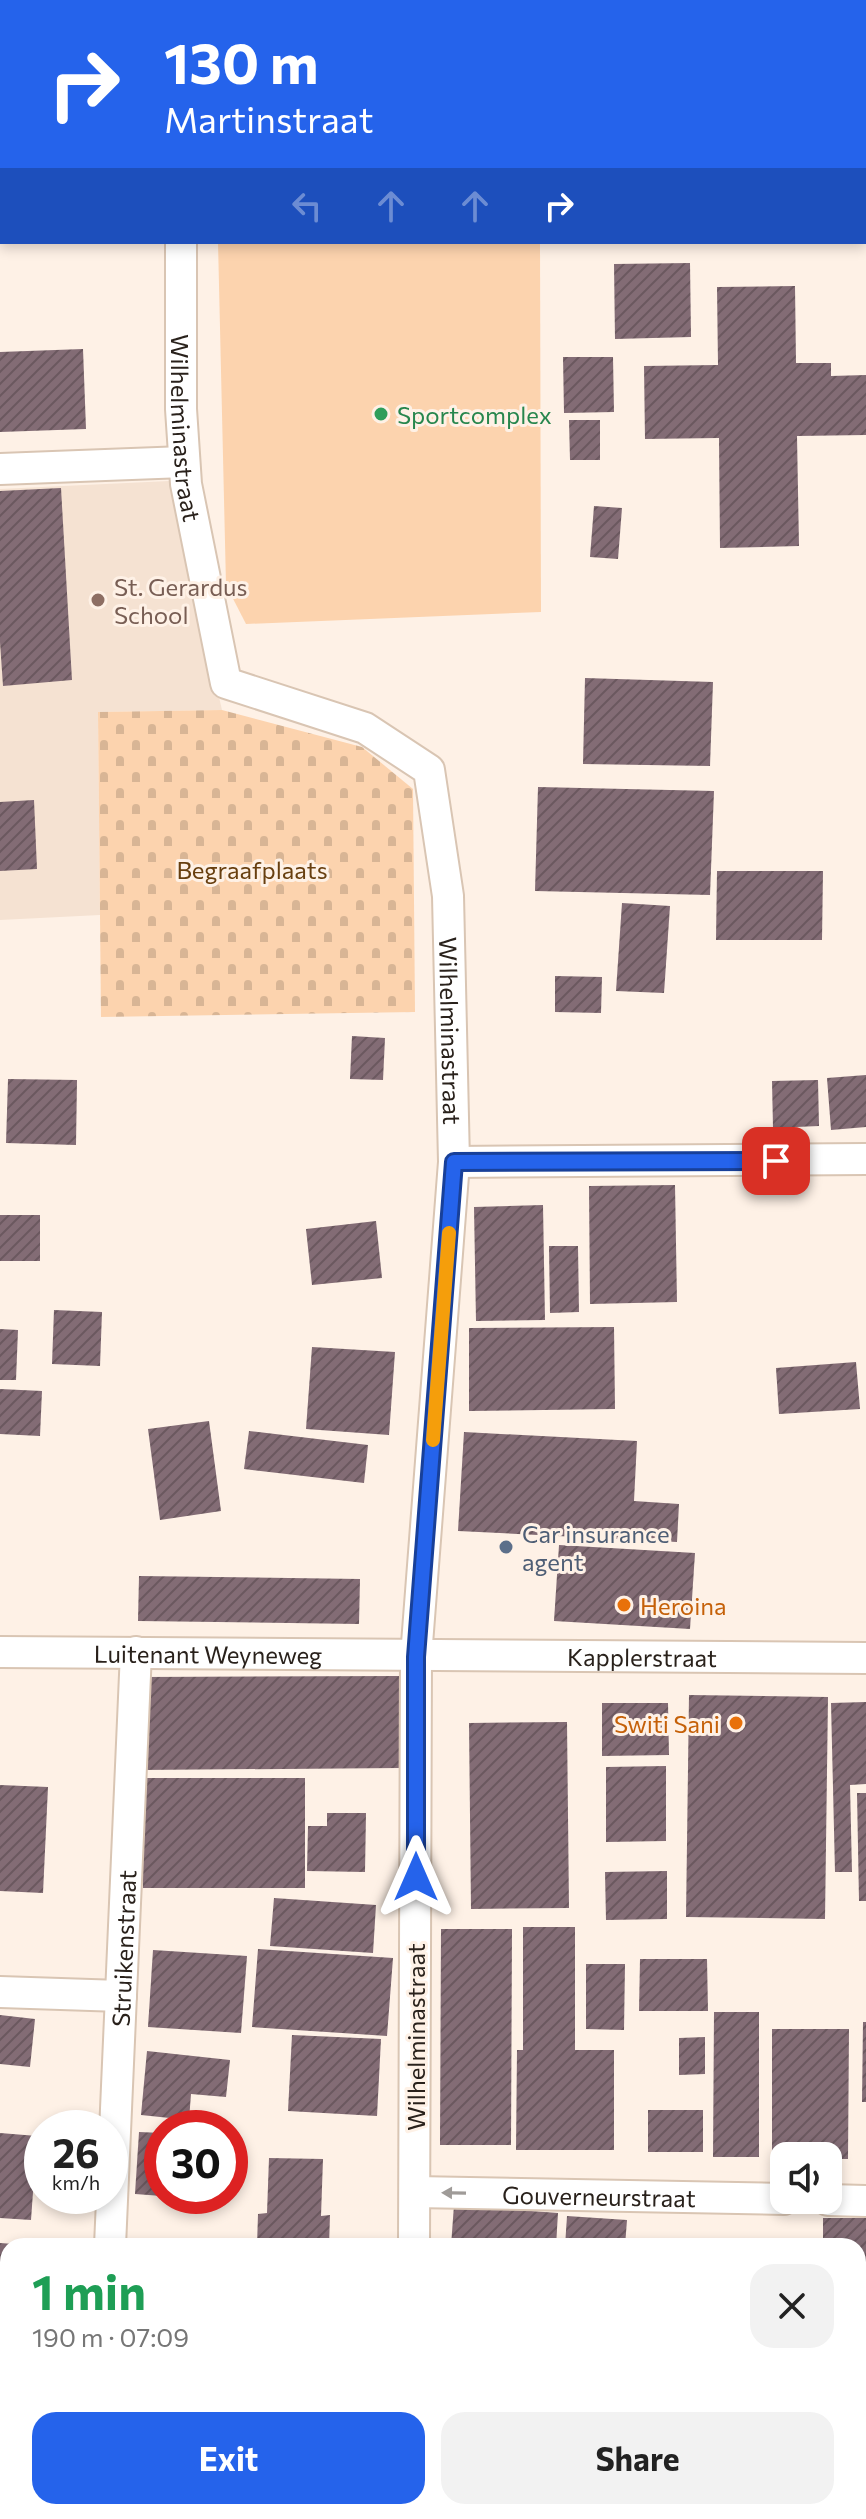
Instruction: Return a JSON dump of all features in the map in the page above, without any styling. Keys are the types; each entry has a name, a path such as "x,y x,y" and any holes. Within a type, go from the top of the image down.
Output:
{"street":[{"name":"Wilhelminastraat","path":"181,244 181,409 186,484 226,683 365,728 429,770 448,896 454,1162 416,1657 414,2238"},
{"path":"0,469 184,462"},
{"path":"454,1162 866,1159"},
{"name":"Luitenant Weyneweg","path":"0,1652 416,1657"},
{"name":"Struikenstraat","path":"110,2238 136,1652"},
{"name":"Kapplerstraat","path":"416,1657 866,1658"},
{"path":"0,1992 121,1996"},
{"name":"Gouverneurstraat","path":"415,2192 770,2199"},
{"path":"842,2200 866,2201"}],"shaded area":[{"name":"St. Gerardus School","path":"169,481 222,710 98,712 100,915 0,920 0,489"}],"green space":[{"name":"Sportcomplex","path":"218,244 540,244 541,612 246,624 226,585"},
{"name":"Begraafplaats","path":"222,710 362,747 413,789 415,1012 101,1017 98,712"}],"building":[{"path":"690,263 691,337 615,339 614,264"},
{"path":"795,286 796,363 831,363 831,376 866,375 866,435 797,436 799,546 720,548 719,438 645,439 644,366 718,365 717,287"},
{"path":"83,349 86,429 0,432 0,352"},
{"path":"563,357 613,357 614,412 564,413"},
{"path":"569,420 600,420 600,460 570,460"},
{"path":"61,488 72,680 3,686 0,491"},
{"path":"594,506 622,508 618,559 590,557"},
{"path":"585,678 713,682 710,766 583,764"},
{"path":"538,787 714,791 710,895 535,891"},
{"path":"34,800 37,869 0,871 0,802"},
{"path":"717,871 823,871 822,940 716,940"},
{"path":"622,903 670,906 664,993 616,991"},
{"path":"555,976 602,977 601,1013 555,1012"},
{"path":"352,1036 385,1038 383,1080 350,1079"},
{"path":"866,1075 866,1127 831,1130 827,1078"},
{"path":"8,1079 77,1080 76,1145 6,1143"},
{"path":"818,1080 819,1126 773,1128 772,1081"},
{"path":"675,1185 677,1302 590,1304 589,1186"},
{"path":"543,1205 545,1320 476,1321 474,1207"},
{"path":"0,1215 40,1215 40,1261 0,1261"},
{"path":"376,1221 382,1278 312,1285 306,1229"},
{"path":"549,1246 578,1246 579,1312 550,1313"},
{"path":"54,1310 102,1312 100,1366 52,1364"},
{"path":"614,1327 615,1409 469,1411 469,1328"},
{"path":"0,1329 18,1330 16,1380 0,1380"},
{"path":"312,1347 395,1352 389,1435 306,1429"},
{"path":"856,1362 860,1409 779,1414 776,1368"},
{"path":"0,1389 42,1391 40,1436 0,1434"},
{"path":"209,1421 221,1511 160,1520 148,1429"},
{"path":"249,1431 368,1445 364,1483 244,1469"},
{"path":"464,1432 637,1441 634,1501 679,1504 677,1542 458,1531"},
{"path":"559,1545 695,1553 690,1629 554,1621"},
{"path":"139,1576 360,1579 359,1624 138,1621"},
{"path":"399,1676 400,1768 141,1770 141,1677"},
{"path":"689,1695 828,1697 825,1919 686,1917"},
{"path":"866,1702 866,1784 850,1785 852,1872 835,1872 831,1703"},
{"path":"602,1703 668,1703 669,1755 602,1756"},
{"path":"567,1722 569,1908 471,1909 469,1723"},
{"path":"666,1766 666,1841 606,1842 606,1767"},
{"path":"143,1778 305,1778 305,1888 143,1888"},
{"path":"0,1785 48,1787 43,1893 0,1891"},
{"path":"857,1793 866,1793 866,1901 859,1901"},
{"path":"327,1813 366,1813 365,1872 307,1871 308,1826 327,1826"},
{"path":"667,1871 667,1919 606,1920 605,1872"},
{"path":"274,1898 376,1905 373,1953 270,1946"},
{"path":"523,1927 575,1927 575,2050 614,2050 614,2150 516,2150 517,2050 523,2050"},
{"path":"441,1929 512,1929 511,2145 440,2145"},
{"path":"258,1949 393,1958 387,2036 252,2027"},
{"path":"153,1950 247,1956 241,2033 148,2027"},
{"path":"640,1959 707,1959 708,2011 639,2011"},
{"path":"586,1964 625,1964 624,2030 586,2029"},
{"path":"714,2012 759,2012 759,2157 713,2157"},
{"path":"0,2015 35,2019 30,2067 0,2064"},
{"path":"863,2022 866,2022 866,2102 862,2102"},
{"path":"772,2029 849,2029 848,2159 842,2159 842,2142 772,2142"},
{"path":"292,2035 381,2039 377,2116 288,2111"},
{"path":"705,2037 705,2074 679,2075 679,2038"},
{"path":"147,2051 230,2060 226,2097 191,2094 190,2110 144,2110 144,2115 141,2115"},
{"path":"648,2110 703,2110 703,2152 648,2152"},
{"path":"139,2132 144,2132 144,2195 135,2194"},
{"path":"0,2133 24,2135 24,2214 31,2214 31,2220 0,2218"},
{"path":"269,2158 323,2159 321,2216 330,2215 329,2238 257,2238 258,2214 267,2213"},
{"path":"454,2205 558,2213 556,2238 452,2238"},
{"path":"567,2216 627,2220 626,2238 566,2238"},
{"path":"823,2218 866,2218 866,2238 823,2238"}],"slow traffic":[{"path":"433,1440 449,1233"}],"place":[{"name":"Sportcomplex","path":"381,414"},
{"name":"St. Gerardus School","path":"98,600"},
{"name":"Car insurance agent","path":"506,1547"},
{"name":"Heroina","path":"624,1605"},
{"name":"Switi Sani","path":"736,1723"}],"route":[{"path":"416,1877 416,1657 454,1162 776,1161"}]}
